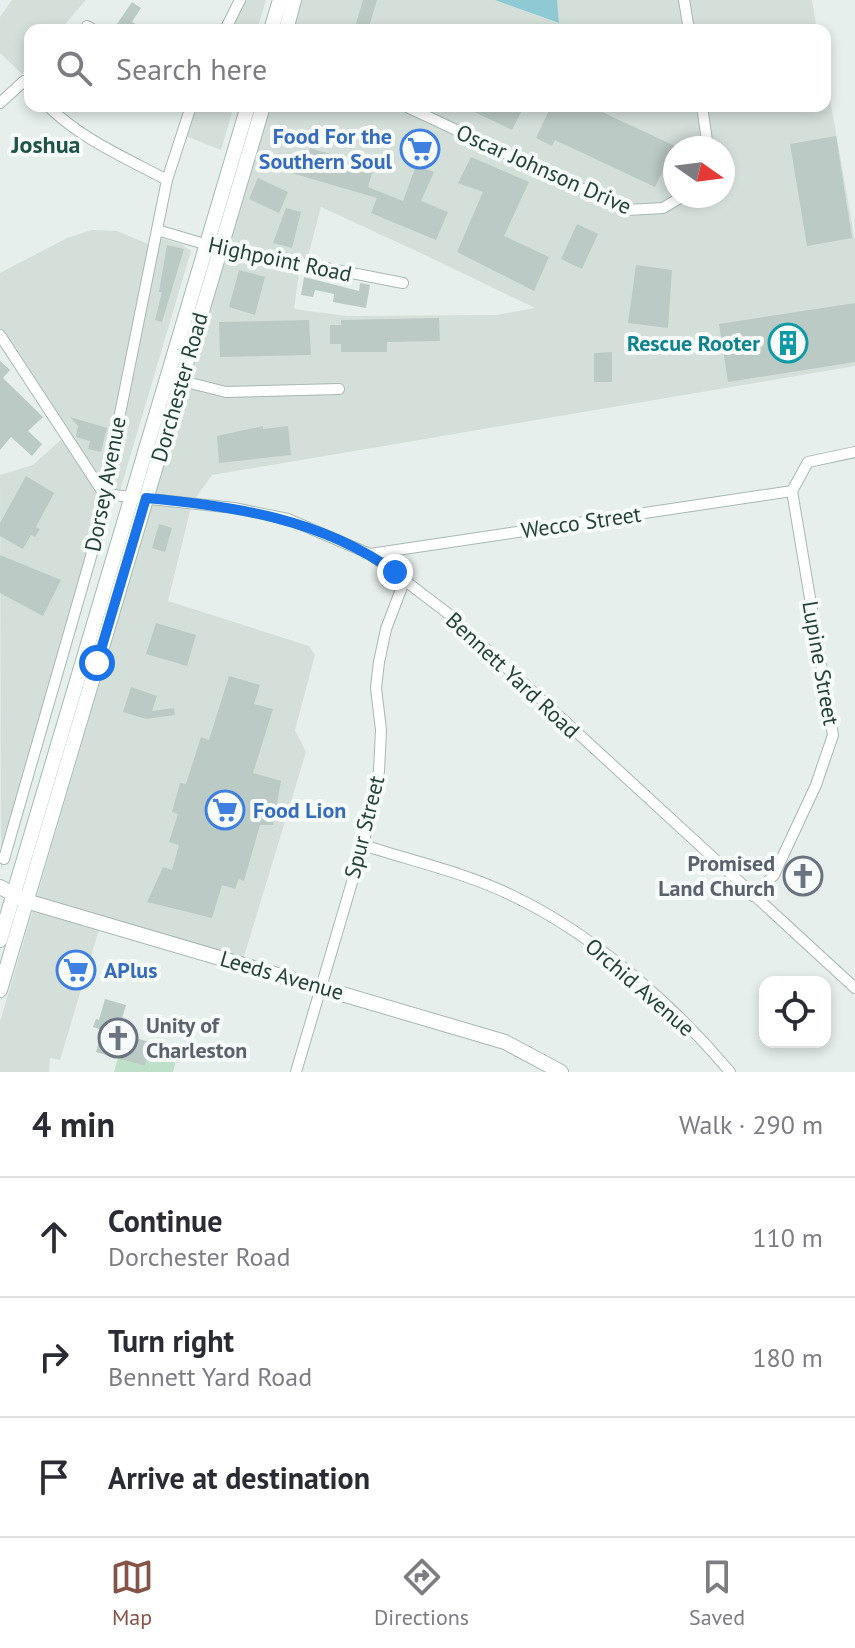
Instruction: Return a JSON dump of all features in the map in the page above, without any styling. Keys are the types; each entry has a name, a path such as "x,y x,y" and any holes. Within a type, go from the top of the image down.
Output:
{"main road":[{"path":"273,24 280,0"},
{"path":"288,24 294,0"},
{"name":"Dorchester Road","path":"0,940 91,661 175,380 214,246 247,112"},
{"name":"Dorchester Road","path":"214,246 261,112"},
{"name":"Dorchester Road","path":"0,990 13,894"},
{"name":"Leeds Avenue","path":"13,894 505,1042 561,1072"}],"street":[{"path":"228,24 240,0"},
{"path":"684,0 688,24"},
{"path":"0,103 24,86"},
{"path":"54,112 106,148 167,180"},
{"name":"Dorsey Avenue","path":"4,859 92,553 167,180 189,112"},
{"name":"Oscar Johnson Drive","path":"418,112 627,210 648,212 663,208"},
{"path":"703,112 706,136"},
{"name":"Highpoint Road","path":"157,230 214,246 403,283"},
{"path":"0,335 104,494"},
{"path":"175,380 226,392 339,389"},
{"path":"792,491 808,462 855,452"},
{"name":"Wecco Street","path":"370,554 792,491"},
{"name":"Lupine Street","path":"753,896 774,875 821,773 833,735 792,491"},
{"name":"Bennett Yard Road","path":"104,494 234,508 288,519 370,554 446,612 855,988"},
{"name":"Spur Street","path":"296,1072 363,845 379,771 381,730 376,688 379,662 386,629 405,579"},
{"name":"Orchid Avenue","path":"363,845 512,895 548,915 605,951 713,1051 730,1072"}],"shaded area":[{"path":"12,0 86,0 65,24 24,24 22,74 0,53 0,17"},
{"path":"240,0 266,0 259,24 228,24"},
{"path":"301,0 495,0 558,23 557,0 812,0 816,24 294,24"},
{"path":"831,105 855,241 855,366 212,475 192,503 168,601 309,646 315,655 295,730 306,752 242,963 101,923 60,1060 50,1058 49,1072 0,1072 0,1022 267,112 831,112","holes":["321,207 535,308 497,315 347,316 294,309 300,264 306,264"]},
{"path":"189,112 232,112 221,150 181,134"},
{"path":"92,230 117,231 153,246 156,237 181,244 191,251 119,494 104,494 92,553 1,870 0,475 33,465 65,436 0,335 0,273 67,238"}],"green space":[{"path":"149,1053 176,1060 173,1072 114,1072 118,1058 145,1066"}],"water":[{"path":"495,0 557,0 559,23"}],"building":[{"path":"363,0 377,0 370,24 356,24"},
{"path":"132,2 141,8 132,22 136,24 117,24"},
{"path":"474,112 521,112 512,130"},
{"path":"548,112 602,112 663,140 663,171 655,187 555,140 552,146 536,138"},
{"path":"413,131 438,143 426,169 434,172 421,201 448,212 436,240 371,213 377,198 288,172 292,159 298,161 300,155 307,157 310,148 374,167 368,187 403,201 417,163 401,156"},
{"path":"836,136 852,238 807,246 790,144"},
{"path":"471,157 529,182 504,236 549,257 534,291 457,252 483,192 458,183"},
{"path":"258,178 288,192 279,213 249,199"},
{"path":"286,208 301,212 292,248 273,243"},
{"path":"577,224 598,234 582,269 561,259"},
{"path":"167,245 184,249 162,322 155,320 162,292 159,292"},
{"path":"636,265 672,270 668,328 628,323"},
{"path":"239,270 265,277 255,315 229,307"},
{"path":"304,277 359,291 360,283 370,285 366,308 333,302 334,294 315,290 313,297 301,295"},
{"name":"Rescue Rooter","path":"855,303 855,362 728,382 719,324"},
{"path":"439,318 440,341 387,342 387,352 341,352 341,344 330,344 330,325 341,325 341,320"},
{"path":"309,320 311,355 220,357 219,322"},
{"path":"612,352 612,382 594,382 594,353"},
{"path":"0,361 10,370 3,378 43,417 28,431 42,444 32,456 11,437 0,450"},
{"path":"70,417 107,428 101,452 88,449 90,441 76,437 78,426"},
{"path":"263,426 263,429 288,426 291,455 219,463 217,436"},
{"path":"26,476 54,493 36,527 40,529 35,537 31,535 23,549 0,536 0,523"},
{"path":"159,524 172,528 165,552 152,548"},
{"path":"0,555 61,580 43,616 0,593"},
{"path":"156,623 196,635 187,666 146,654"},
{"path":"229,676 260,685 254,704 273,709 253,773 281,781 273,825 260,825 244,881 239,879 235,889 222,885 212,918 147,902 163,867 172,870 179,845 169,842 178,814 172,812 180,783 186,784 201,737 209,740"},
{"path":"131,687 157,696 152,711 174,708 175,715 146,719 123,712"},
{"name":"APlus","path":"73,955 86,959 78,984 66,980"},
{"name":"Unity of Charleston","path":"105,999 126,1005 118,1032 152,1043 145,1066 96,1052 102,1030 93,1027 96,1019 99,1020"}],"place":[{"name":"Food For the Southern Soul","path":"420,149"},
{"name":"Rescue Rooter","path":"788,343"},
{"name":"Food Lion","path":"225,810"},
{"name":"Promised Land Church","path":"803,876"},
{"name":"APlus","path":"76,970"},
{"name":"Unity of Charleston","path":"118,1038"}],"district":[{"name":"Joshua","path":"46,145"}],"route":[{"path":"97,663 146,498 234,508 288,519 370,554 395,572"}]}
